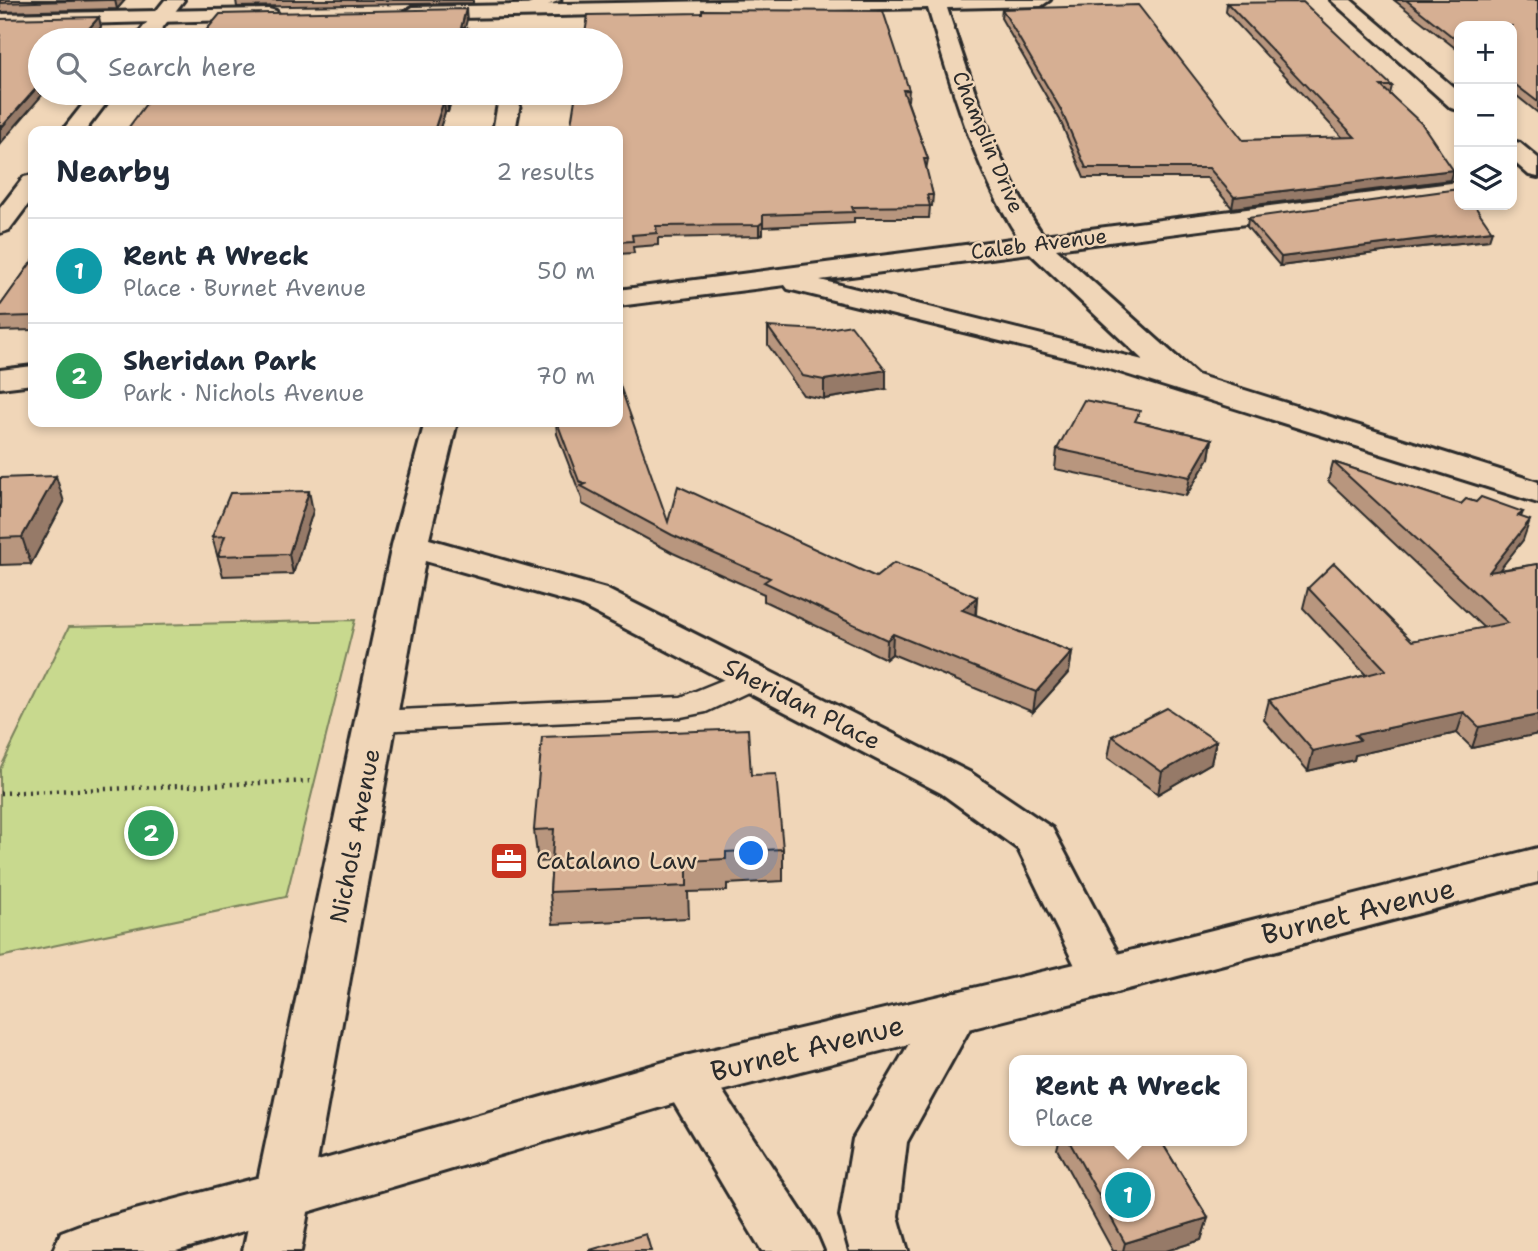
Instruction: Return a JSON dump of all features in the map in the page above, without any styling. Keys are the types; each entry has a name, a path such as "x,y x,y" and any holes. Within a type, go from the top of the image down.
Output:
{"main road":[{"path":"153,28 175,0"},
{"path":"399,13 1041,0"},
{"path":"1340,0 1454,99"},
{"name":"Champlin Drive","path":"936,2 960,81 1014,212 1037,244 1065,274 1186,382"},
{"path":"0,20 291,15"},
{"path":"77,126 94,105"},
{"path":"505,126 509,105"},
{"path":"1517,152 1538,170"},
{"path":"1517,181 1538,178"},
{"path":"0,225 28,189"},
{"name":"Caleb Avenue","path":"623,297 1454,190"},
{"name":"Champlin Drive","path":"774,278 1104,357 1538,493"},
{"path":"0,379 28,375"},
{"name":"Nichols Avenue","path":"272,1251 367,779 410,545 440,427"},
{"name":"Sheridan Place","path":"410,545 593,597 956,782 1036,838 1105,976"},
{"name":"Burnet Avenue","path":"82,1251 284,1196 685,1077 1105,976 1538,865"},
{"path":"879,1251 869,1216 880,1139 954,1012"},
{"path":"685,1077 794,1251"}],"lane":[{"path":"527,12 554,0"},
{"path":"377,721 681,708 695,705 752,678"}],"path":[{"path":"0,793 367,779"}],"green space":[{"path":"355,620 286,897 0,957 0,769 69,627"}],"building":[{"path":"0,0 107,0 0,3"},
{"path":"1406,0 1538,0 1538,102 1517,86 1517,21 1454,21 1454,38"},
{"path":"1303,2 1392,86 1381,86 1422,124 1453,170 1234,197 1209,168 1086,168 1061,110 1002,9 1138,5 1243,140 1355,137 1227,3"},
{"path":"466,9 461,28 208,28 220,14"},
{"path":"702,10 883,11 909,90 903,90 928,159 924,159 933,195 927,195 930,206 852,207 854,212 763,215 763,222 759,225 656,226 657,233 632,235 633,241 623,242 623,126 571,126 574,105 623,105 623,28 586,28 588,15 702,13"},
{"path":"99,17 89,28 28,28 28,98 0,129 0,19"},
{"path":"145,105 442,105 436,126 130,126"},
{"path":"1454,190 1454,210 1477,210 1492,231 1281,257 1248,218"},
{"path":"28,267 28,316 0,317 0,306"},
{"path":"851,325 886,370 824,380 803,376 768,327 822,330"},
{"path":"623,394 668,522 678,486 876,577 894,563 919,572 977,597 962,610 1072,652 1036,692 893,634 887,640 764,582 770,578 672,535 581,486 586,484 579,481 559,427 623,427"},
{"path":"1084,400 1140,411 1135,421 1212,439 1190,477 1057,449"},
{"path":"1333,462 1461,504 1466,499 1476,502 1481,497 1523,512 1518,516 1530,520 1489,572 1538,564 1538,715 1479,727 1464,712 1355,735 1360,740 1313,751 1269,700 1386,670 1308,588 1334,563 1412,641 1508,623"},
{"path":"56,476 22,537 0,538 0,478"},
{"path":"309,491 289,554 218,556 225,536 212,537 230,493"},
{"path":"1167,708 1216,741 1162,772 1112,736"},
{"path":"748,729 751,775 776,774 783,849 726,852 726,859 687,861 687,886 550,892 554,829 534,830 542,737"},
{"path":"1072,1146 1164,1146 1208,1218 1125,1243"},
{"path":"646,1234 651,1251 590,1251 590,1250"}],"place":[{"name":"Sheridan Park","path":"151,833"},
{"name":"Catalano Law","path":"509,861"},
{"name":"Rent A Wreck","path":"1128,1195"}]}
